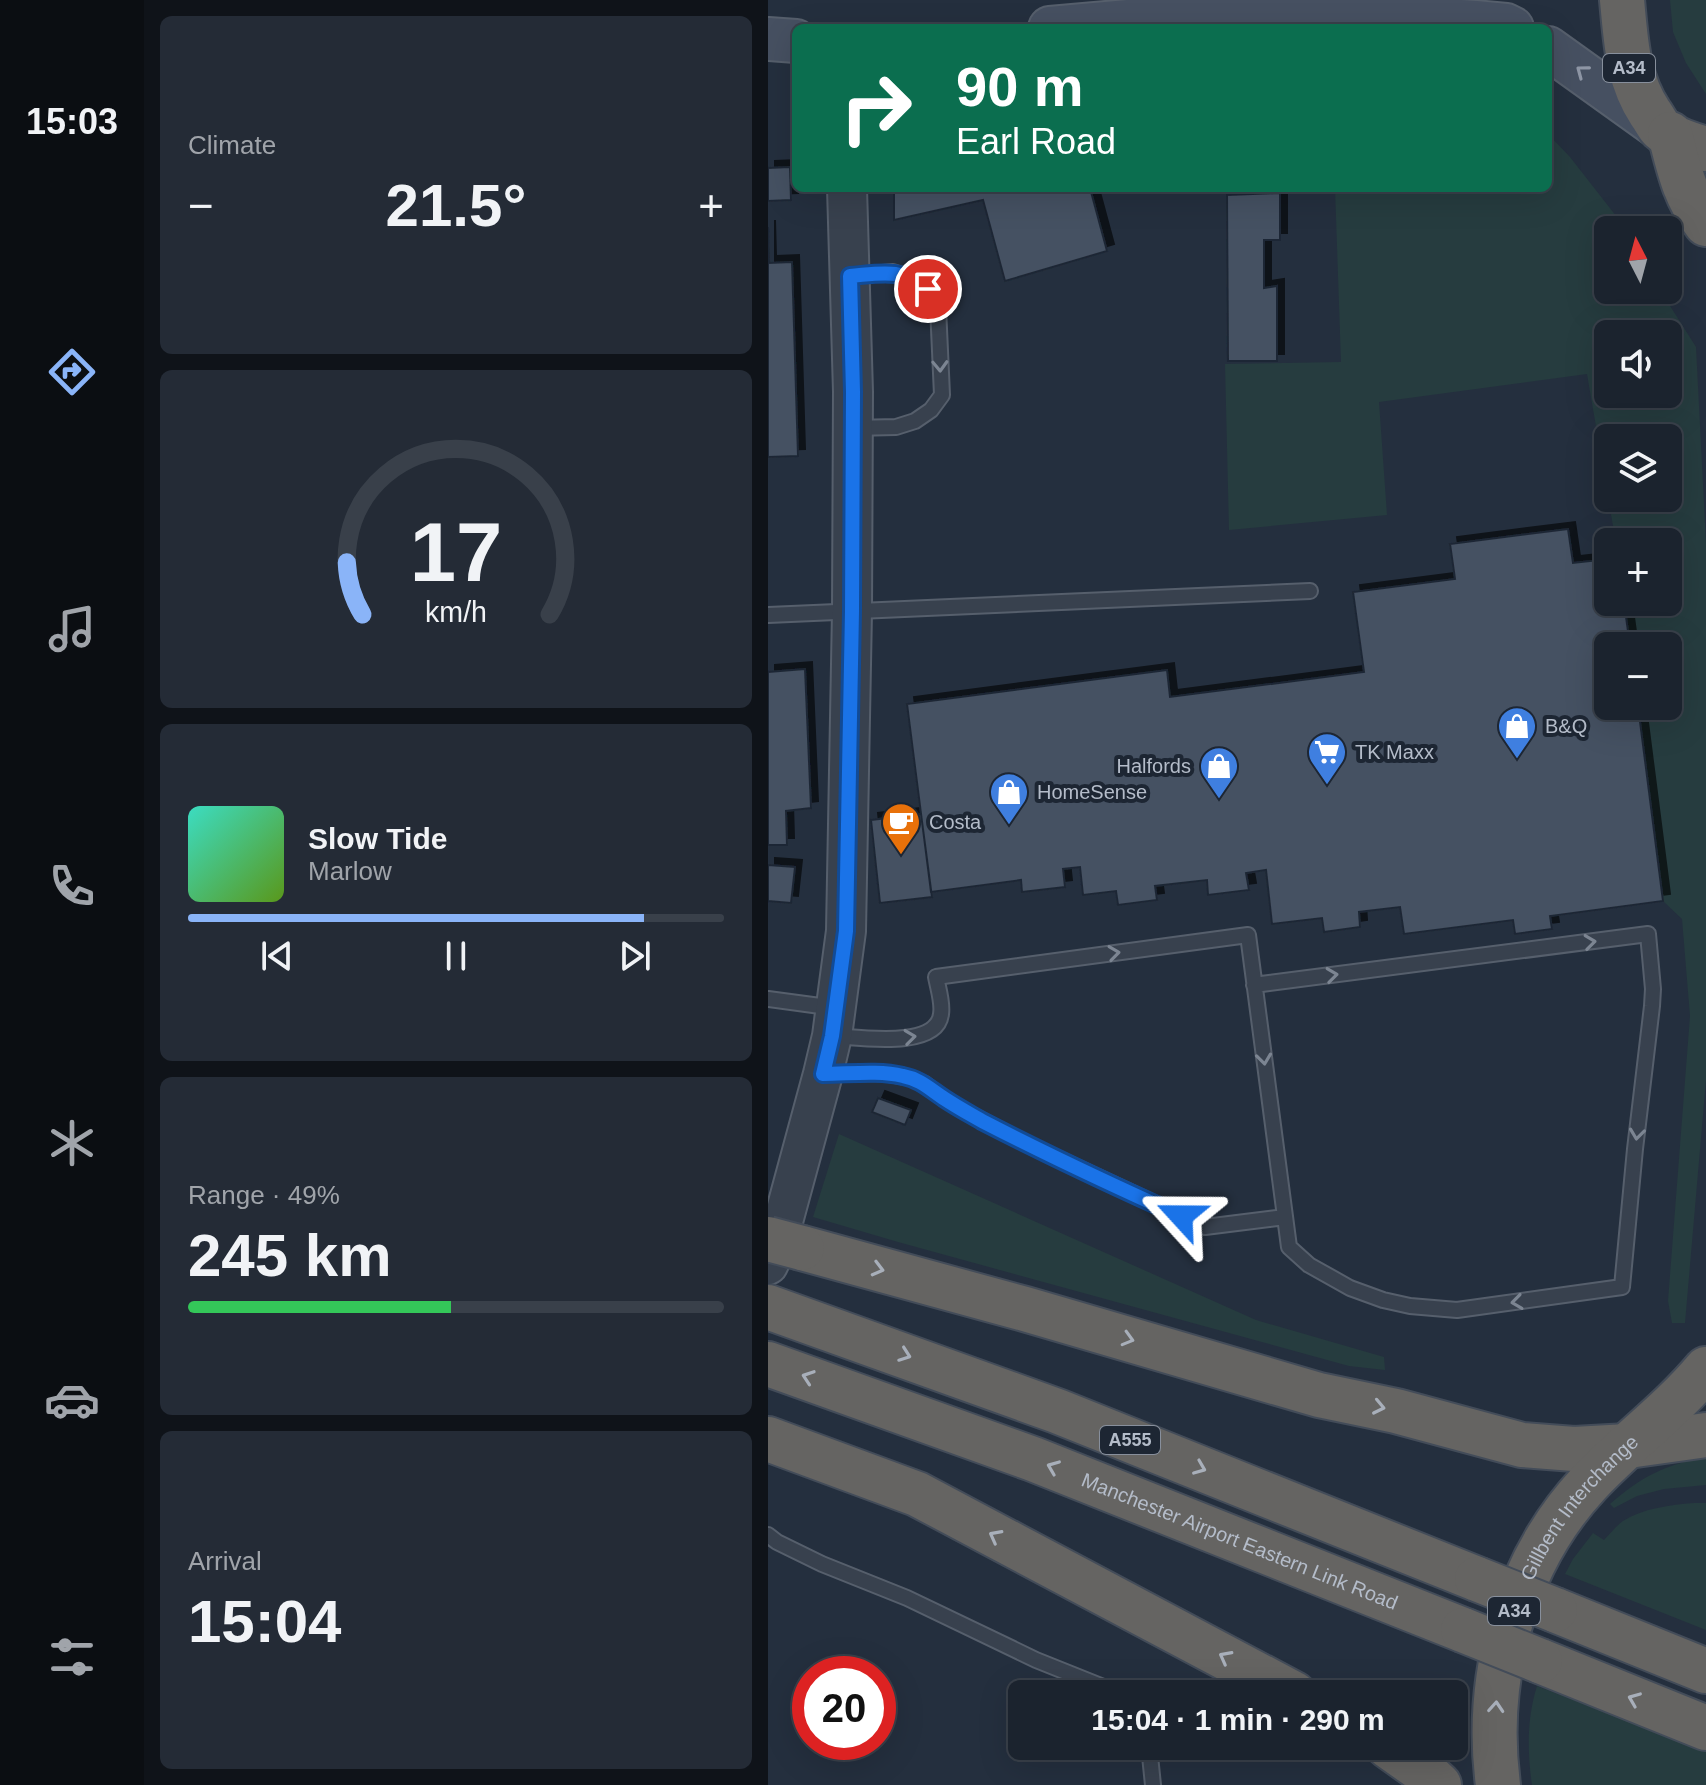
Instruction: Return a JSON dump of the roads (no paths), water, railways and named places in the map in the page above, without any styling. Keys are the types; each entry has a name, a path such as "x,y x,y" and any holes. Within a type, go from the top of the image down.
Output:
{"highway":[{"name":"A34","path":"1622,0 1630,72 1641,99 1679,137 1684,187 1706,224"},
{"path":"779,1251 1025,1309 1319,1395 1396,1411 1522,1445 1574,1449 1628,1446"},
{"name":"A555","path":"773,1309 1057,1411 1706,1671"},
{"name":"Manchester Airport Eastern Link Road","path":"768,1364 1033,1459 1706,1728"},
{"name":"A34","path":"1628,1446 1689,1390 1706,1369"},
{"name":"Gillbent Interchange","path":"1498,1785 1494,1724 1497,1679 1507,1633 1521,1592 1546,1541 1569,1507 1628,1446 1706,1435"},
{"path":"768,1439 917,1494 1268,1680"},
{"path":"1406,1760 1439,1785"}],"main road":[{"path":"1090,24 1312,2 1389,16 1463,24"},
{"path":"768,39 792,41"},
{"path":"1552,51 1679,137"}],"street":[{"path":"779,1251 775,1251 834,1022 846,931 853,428 847,192"}],"lane":[{"path":"850,276 893,272 913,278 928,289 938,307 942,395 931,410 915,421 896,427 853,428"},
{"path":"768,615 1310,591"},
{"path":"768,999 834,1022 897,1039 918,1038 939,1022 941,1014 936,977 1248,935 1254,985 1289,1247 1309,1265 1350,1288 1410,1306 1457,1310 1622,1287 1652,1006 1648,934 1254,985"},
{"path":"823,1074 882,1073 911,1078 1029,1145 1205,1227 1285,1217"},
{"path":"768,1535 822,1564 907,1598 1036,1660 1086,1680"},
{"path":"1152,1760 1153,1785"}],"place":[{"name":"B&Q","path":"1517,760"},
{"name":"TK Maxx","path":"1327,786"},
{"name":"Halfords","path":"1219,800"},
{"name":"HomeSense","path":"1009,826"},
{"name":"Costa","path":"901,856"}]}
